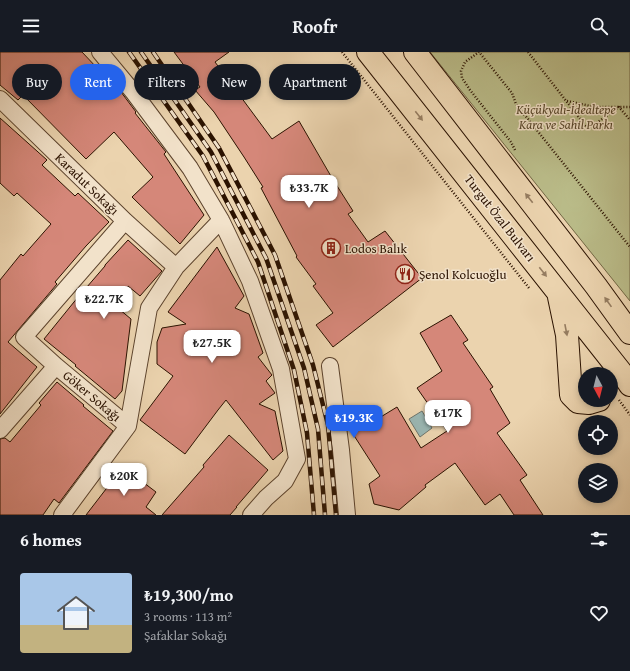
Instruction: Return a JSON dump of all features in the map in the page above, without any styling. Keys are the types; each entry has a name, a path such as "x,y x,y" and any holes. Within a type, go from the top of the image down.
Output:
{"highway":[{"name":"Turgut Özal Bulvarı","path":"368,52 558,292 624,380"},
{"path":"415,52 596,286 630,333"},
{"path":"558,292 567,335 571,394 578,402"}],"street":[{"path":"100,52 134,93 190,168 221,220 250,281 281,368 297,459 285,481 266,498 251,515"},
{"name":"Karadut Sokağı","path":"0,99 125,221 176,267"},
{"path":"62,515 128,426 149,308 176,267 221,220"},
{"name":"Göker Sokağı","path":"125,221 24,337 56,366 128,426"},
{"name":"Göker Sokağı","path":"0,430 56,366"},
{"path":"330,366 341,450 347,515"}],"path":[{"path":"342,52 521,278"},
{"path":"517,154 511,142 462,78 461,71 465,62 479,52 512,93 516,104 630,247"},
{"path":"528,52 588,129 619,107"},
{"path":"567,101 595,107 630,107"},
{"path":"619,107 630,120"},
{"path":"624,407 630,415"}],"green space":[{"name":"Küçükyalı-İdealtepe Kara ve Sahil Parkı","path":"430,52 630,52 630,301"}],"water":[{"path":"422,411 432,428 420,437 409,419"}],"building":[{"path":"0,52 82,52 93,64 70,64 70,100 126,100 126,99 136,112 135,113 166,152 164,154 204,215 180,244 132,197 153,177 114,132 86,159 28,100 62,100 62,64 12,64 12,95 0,85"},
{"path":"174,52 229,52 215,62 216,64 207,64 207,100 243,100 272,139 299,121 353,211 348,214 368,242 385,231 422,278 333,347 316,325 333,313 313,286 316,284 296,257 297,256 261,188 263,187 214,112 199,95 199,64 183,64"},
{"path":"0,118 47,160 42,165 75,196 78,193 109,222 55,282 57,284 8,342 37,367 0,414 0,280 21,254 23,256 51,224 17,193 14,196 0,183"},
{"path":"128,240 162,271 140,296 128,286 113,304 131,319 122,391 115,399 44,339 105,265"},
{"path":"217,247 244,296 235,308 249,314 263,353 258,357 272,375 266,381 275,393 259,404 275,411 283,451 273,460 226,400 185,454 140,420 173,376 157,364 157,342 162,328 186,324 168,312"},
{"path":"451,315 468,340 463,343 493,387 490,389 510,423 497,433 527,475 520,480 543,515 514,515 500,494 485,505 455,463 425,485 426,487 399,510 374,504 369,484 380,476 353,434 397,407 421,448 447,431 417,388 442,371 420,333"},
{"path":"57,382 113,431 59,503 54,499 43,515 0,515 0,439 5,438 10,442 41,405 39,403"},
{"path":"229,435 268,470 230,515 162,515 204,467 203,465"},
{"path":"123,467 156,492 146,507 156,515 86,515"}],"railway":[{"path":"129,52 203,156 258,262 294,370 307,433 314,515"},
{"path":"141,52 211,152 266,258 304,368 318,429 325,515"},
{"path":"153,52 219,148 275,255 313,365 328,425 336,515"}],"place":[{"name":"Lodos Balık","path":"331,248"},
{"name":"Şenol Kolcuoğlu","path":"405,274"}]}
